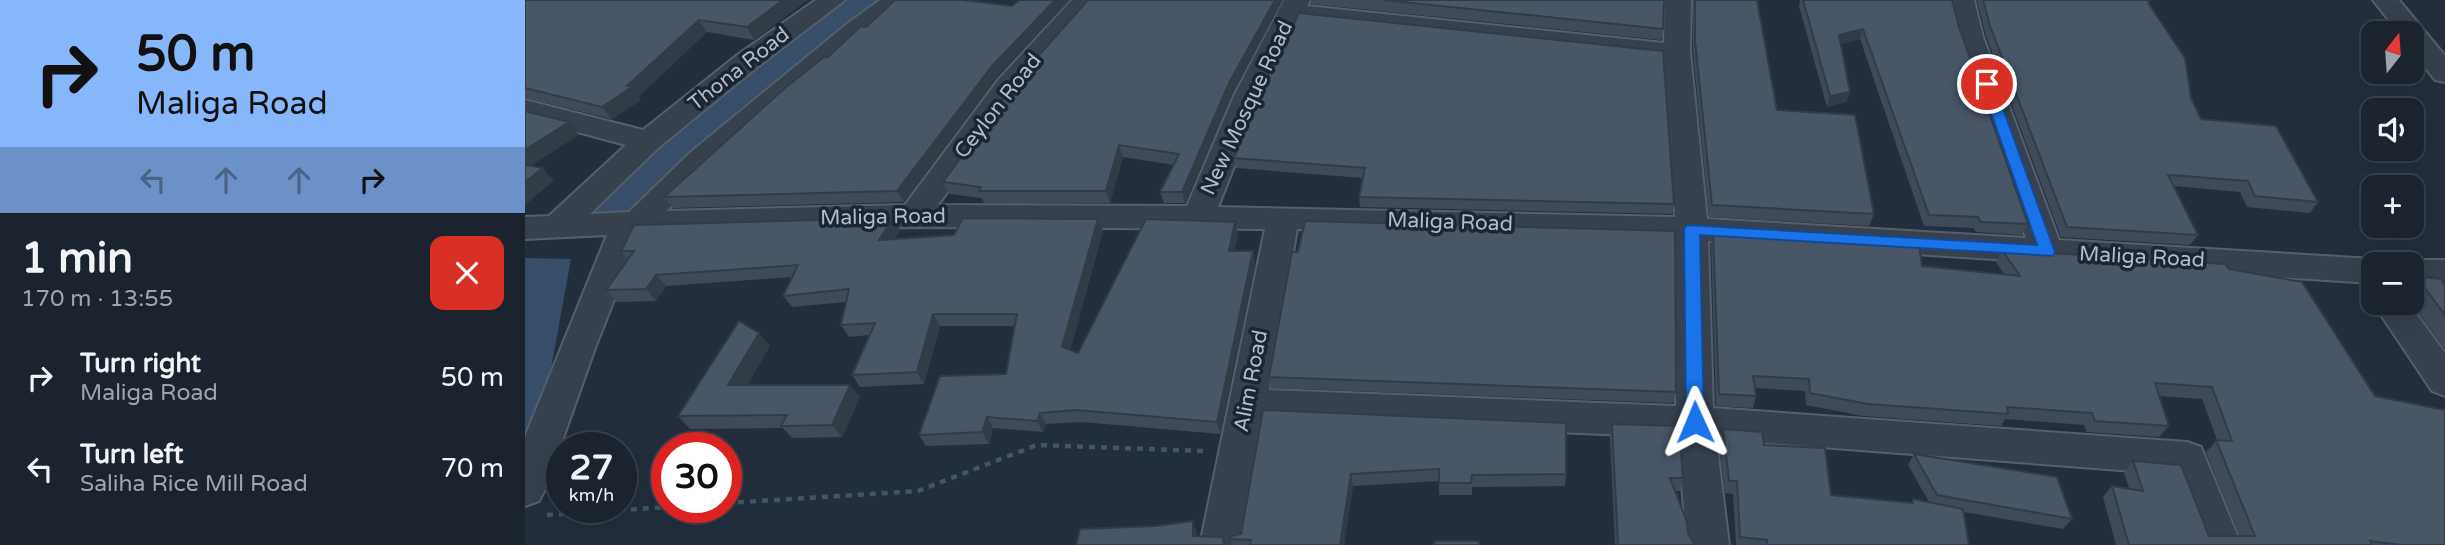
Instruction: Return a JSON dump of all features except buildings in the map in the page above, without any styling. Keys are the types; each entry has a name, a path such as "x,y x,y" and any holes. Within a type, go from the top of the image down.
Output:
{"street":[{"name":"Thona Road","path":"558,226 648,141 745,62 832,0"},
{"path":"531,502 577,348 633,222 699,159 896,0"},
{"name":"Ceylon Road","path":"915,216 1009,85 1086,0"},
{"path":"1678,0 1677,52 1692,229 1695,422 1708,545"},
{"path":"1961,0 1970,37 2047,252"},
{"path":"2386,0 2445,74"},
{"path":"1294,6 1401,21 1677,52"},
{"name":"New Mosque Road","path":"1198,217 1248,96 1294,6"},
{"path":"525,109 648,141"},
{"name":"Maliga Road","path":"525,229 633,222 915,216 1283,218 1692,229 2361,272"},
{"name":"Alim Road","path":"1221,545 1283,218"},
{"path":"2424,272 2445,272"},
{"path":"2399,315 2445,381"},
{"path":"1247,404 1695,422 2187,459 2220,545"}],"path":[{"path":"742,502 918,491 1037,445 1238,452"},
{"path":"531,502 651,506"}],"water":[{"path":"832,0 897,0 635,220 558,226"},
{"path":"525,258 571,259 531,478 525,487"}],"route":[{"path":"1695,422 1692,229 2047,252 1987,84"}]}
